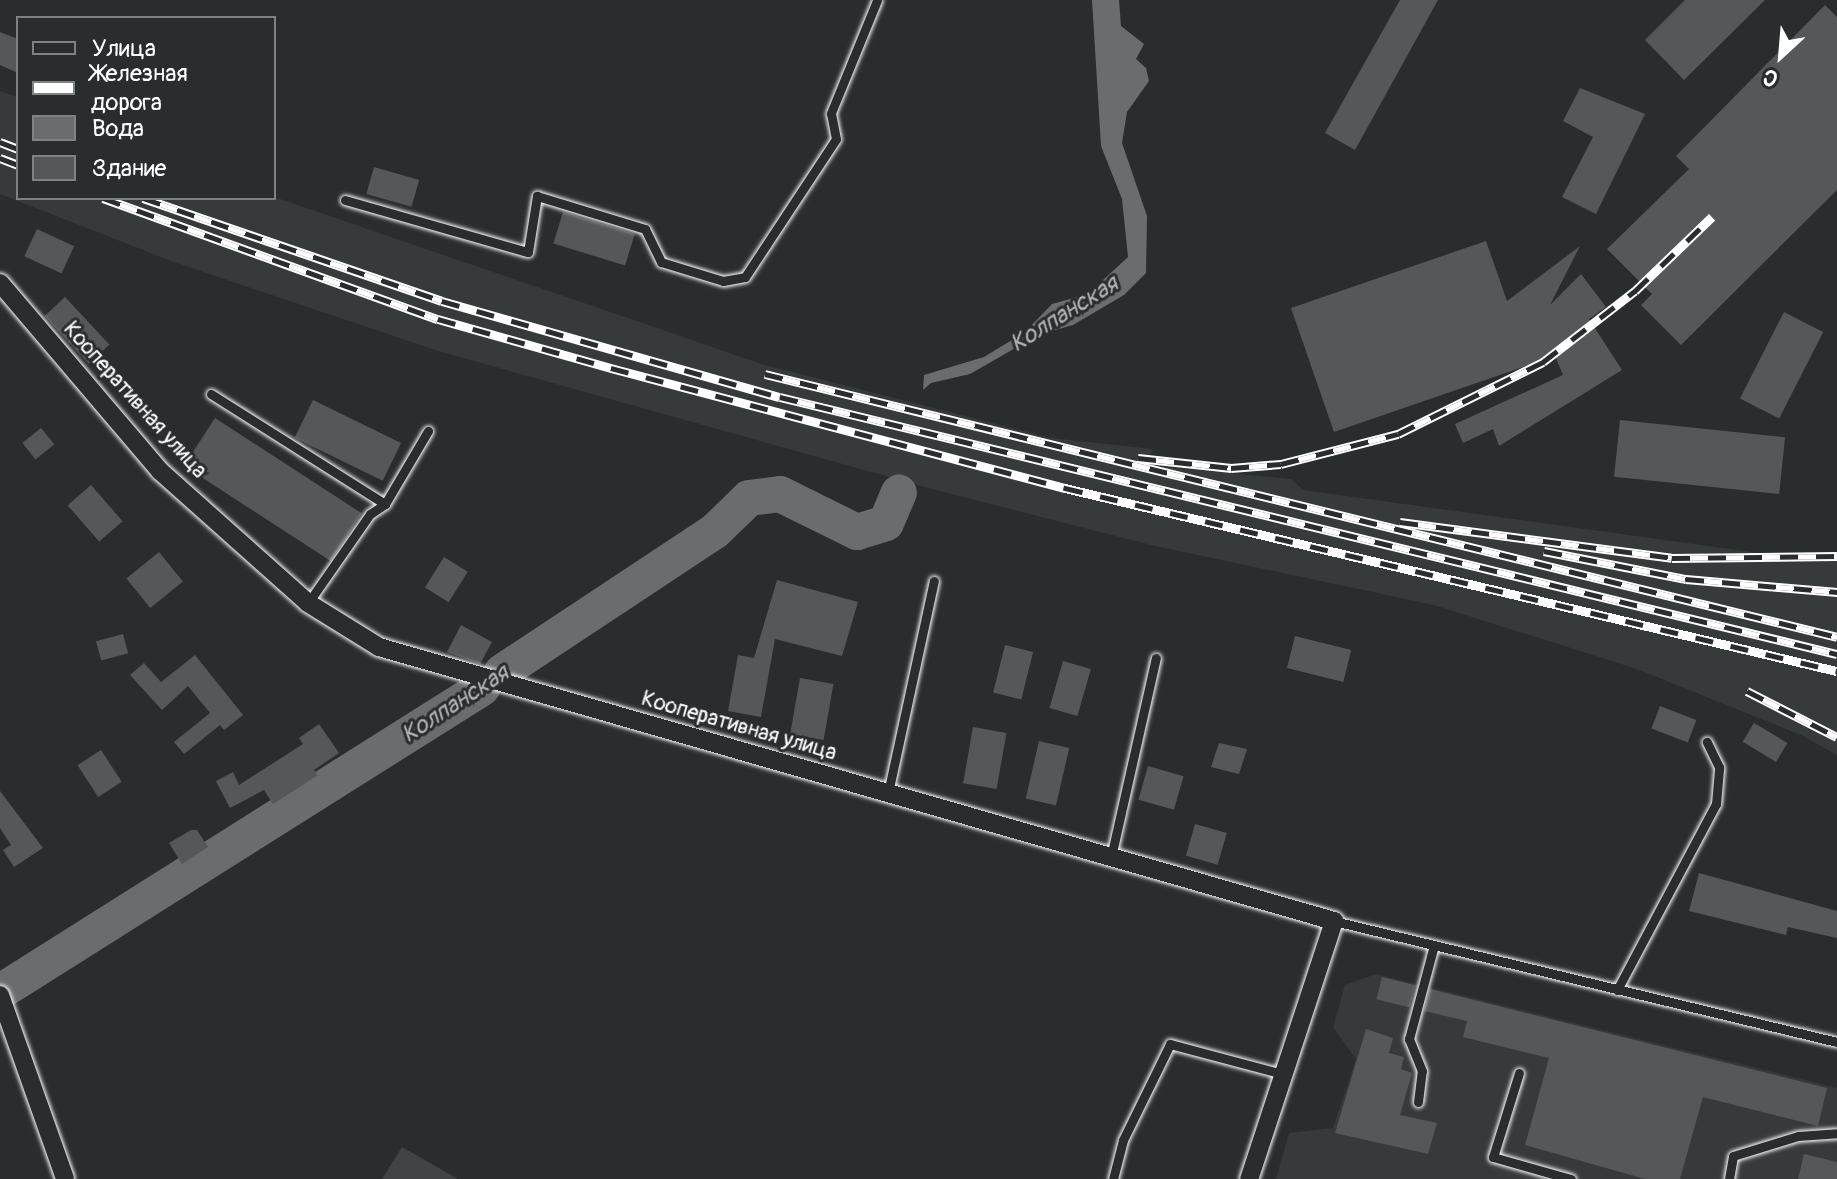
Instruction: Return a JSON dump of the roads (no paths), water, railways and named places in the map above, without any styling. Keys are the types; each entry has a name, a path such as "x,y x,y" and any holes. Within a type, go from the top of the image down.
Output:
{"street":[{"name":"Кооперативная улица","path":"0,283 160,471 308,603 379,647 1334,921"},
{"path":"1249,1179 1334,921"},
{"path":"3,1000 65,1179"}],"lane":[{"path":"345,200 528,252 537,196 645,229 661,262 723,281 745,277 836,139 831,113 877,0"},
{"path":"211,394 385,504"},
{"path":"308,603 370,514 385,504 428,431"},
{"path":"888,793 934,581"},
{"path":"1111,857 1156,658"},
{"path":"1617,990 1716,804 1719,767 1707,742"},
{"path":"1334,921 1837,1042"},
{"path":"1418,1102 1422,1071 1409,1039 1434,945"},
{"path":"1113,1179 1123,1140 1170,1044 1283,1074"},
{"path":"1519,1073 1493,1157 1571,1179"},
{"path":"1729,1179 1733,1156 1798,1136 1837,1133"}],"water":[{"path":"1092,0 1119,0 1121,26 1144,44 1136,59 1146,68 1149,81 1127,112 1122,143 1147,216 1146,273 1124,295 1073,325 1038,335 970,374 931,383 923,390 924,375 984,357 1025,332 1052,304 1088,294 1128,257 1122,199 1101,146"}],"waterway":[{"name":"Колпанская","path":"502,672 715,531 749,498 780,494 857,532 886,523 899,493"},
{"name":"Колпанская","path":"482,688 502,672"},
{"name":"Колпанская","path":"0,992 482,688"}],"railway":[{"path":"0,142 16,148"},
{"path":"0,158 16,164"},
{"path":"109,200 438,319 611,368 1065,488 1837,671"},
{"path":"149,200 442,301 780,397 1837,654"},
{"path":"1138,458 1231,468 1281,464 1398,434 1543,362 1635,291 1712,217"},
{"path":"765,374 1837,637"},
{"path":"1400,522 1672,558 1837,556"},
{"path":"1544,551 1686,579 1837,592"},
{"path":"1747,691 1837,737"}]}
